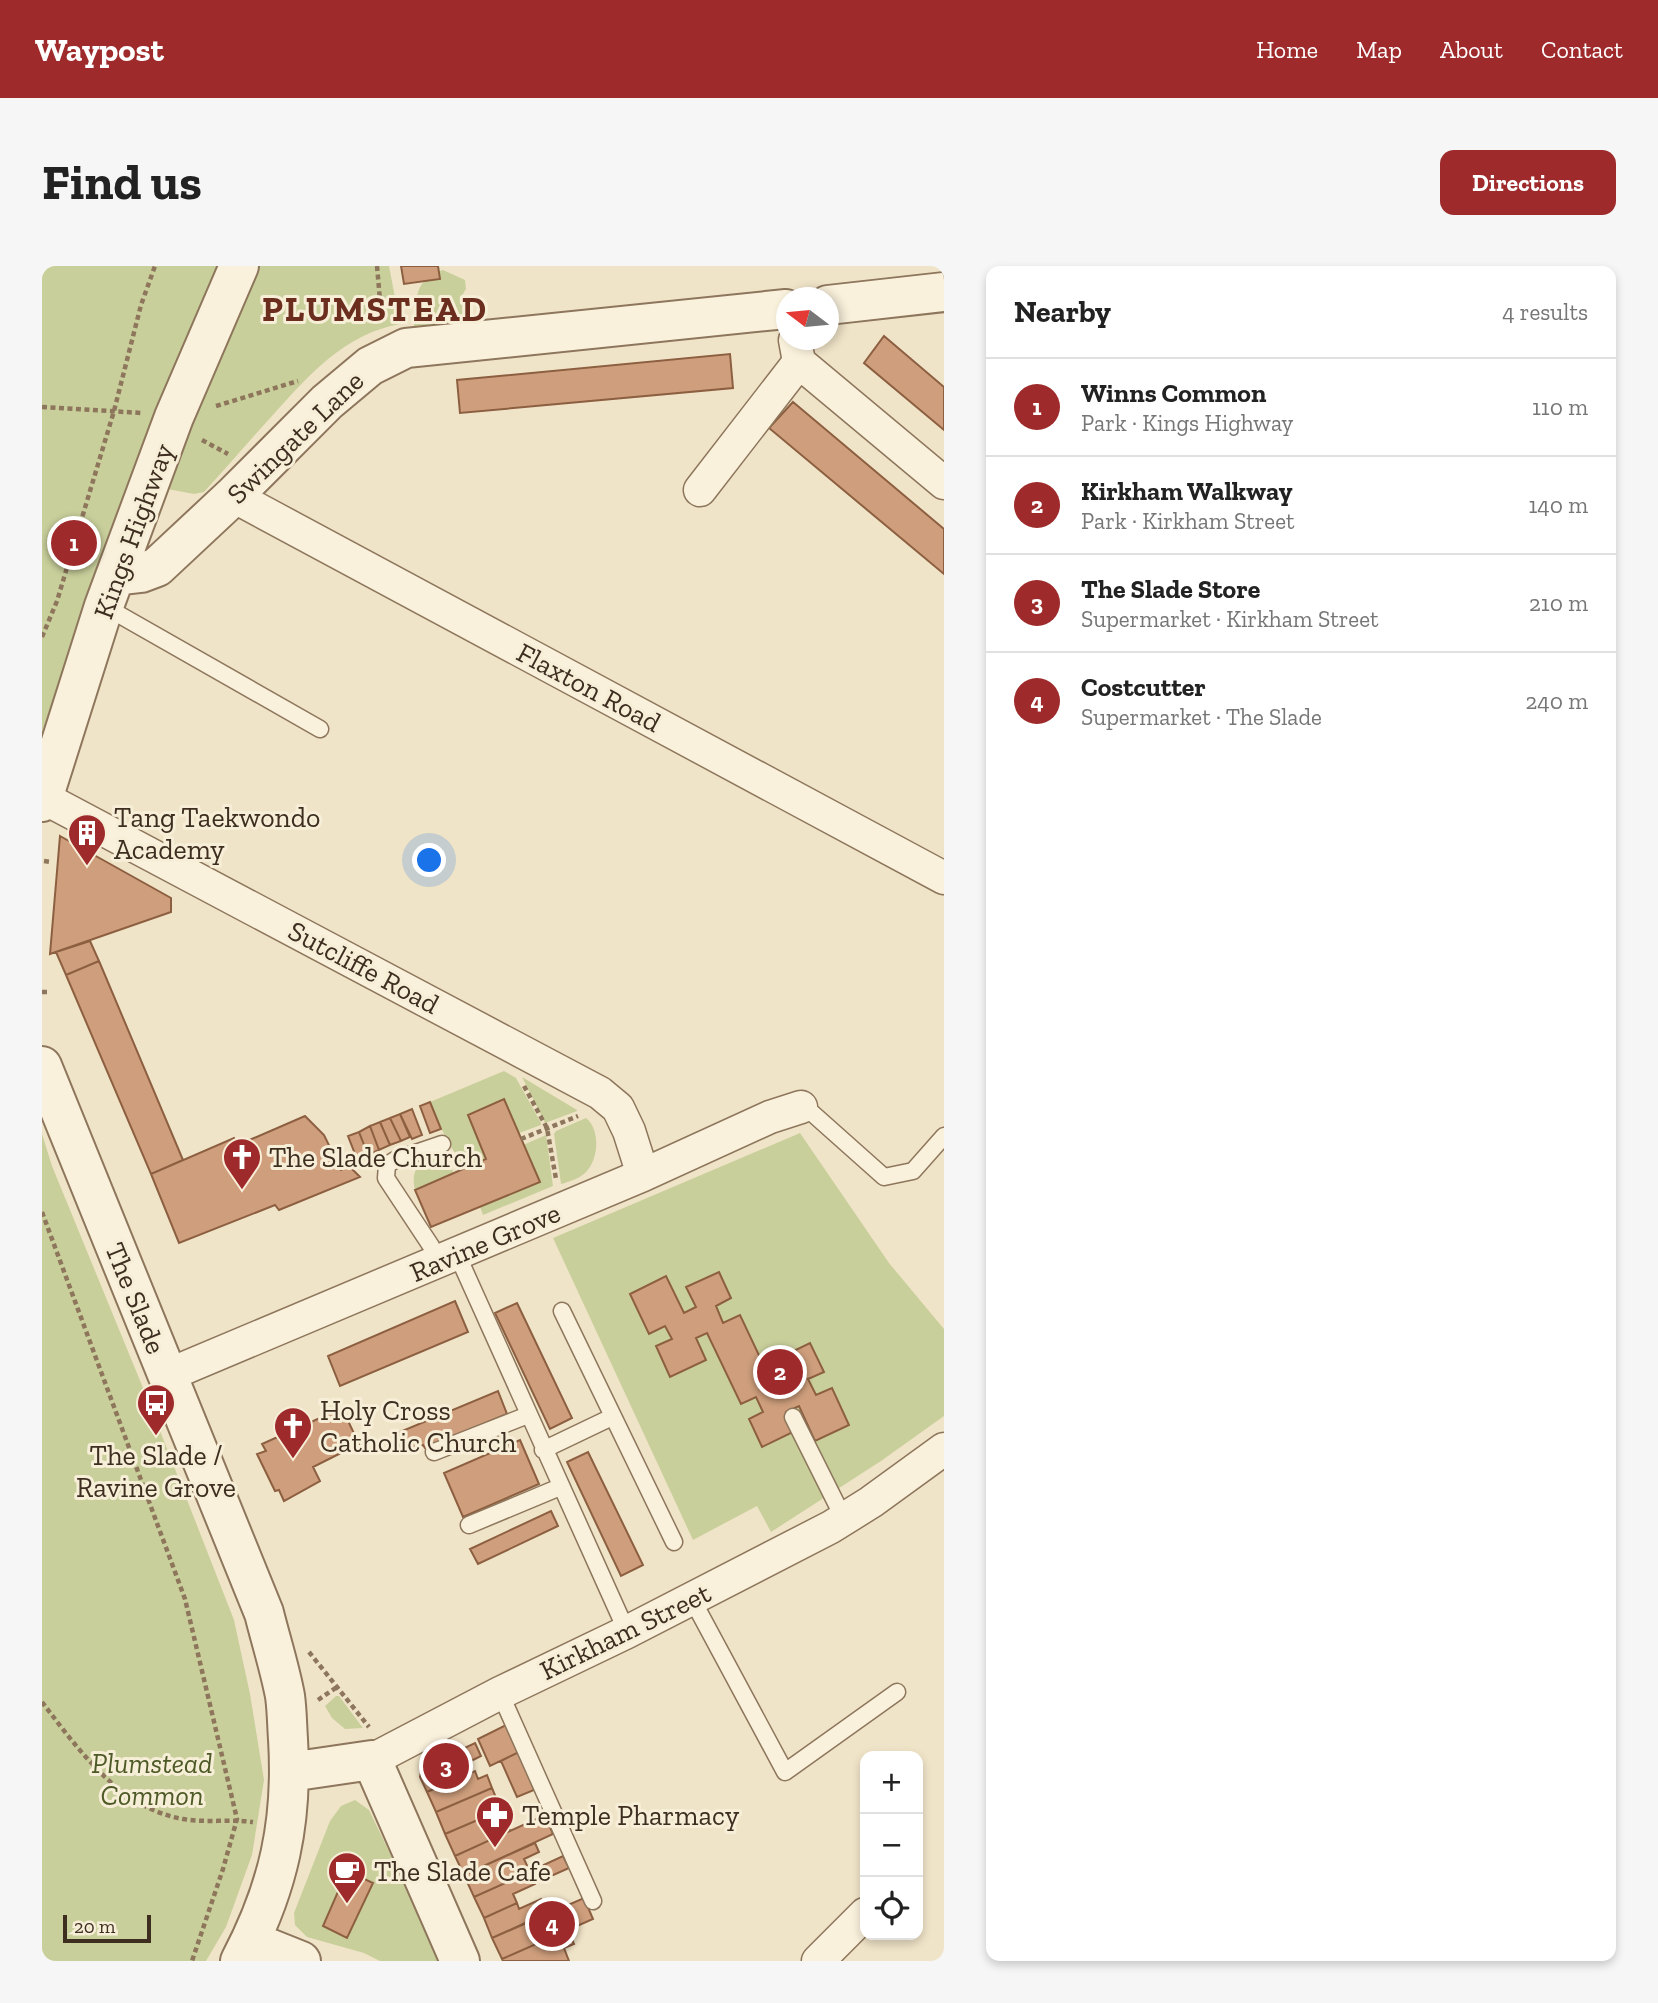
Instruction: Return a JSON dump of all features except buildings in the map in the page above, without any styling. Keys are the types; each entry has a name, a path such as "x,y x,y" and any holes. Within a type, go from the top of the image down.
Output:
{"street":[{"name":"Kings Highway","path":"42,799 109,591 174,417 239,266"},
{"path":"839,304 944,292"},
{"name":"Swingate Lane","path":"109,591 157,567 236,478 370,366 406,348 776,310"},
{"path":"701,490 797,351 944,483"},
{"name":"Flaxton Road","path":"236,478 944,878"},
{"name":"Sutcliffe Road","path":"42,799 600,1093 618,1108 629,1131 643,1175"},
{"name":"The Slade","path":"42,1066 264,1614 285,1697 290,1772 289,1805 280,1865 246,1951"},
{"name":"Ravine Grove","path":"168,1375 643,1175 736,1131 801,1107"},
{"name":"Kirkham Street","path":"290,1772 372,1746 500,1693 627,1632 844,1519 944,1449"},
{"path":"372,1746 460,1961"},
{"path":"818,1961 860,1919"},
{"path":"246,1951 301,1961"}],"lane":[{"path":"109,591 320,729"},
{"path":"801,1107 811,1112 884,1177 913,1171 944,1136"},
{"path":"442,1144 387,1165 390,1185 431,1246 448,1258 528,1415 627,1632"},
{"path":"562,1311 674,1542"},
{"path":"434,1452 528,1415"},
{"path":"543,1450 612,1417"},
{"path":"793,1417 844,1519"},
{"path":"469,1525 560,1487"},
{"path":"692,1599 785,1772 897,1692"},
{"path":"500,1693 593,1901"}],"path":[{"path":"42,637 57,601 114,411 141,306 155,266"},
{"path":"377,266 383,334"},
{"path":"205,409 300,380"},
{"path":"42,407 152,413"},
{"path":"194,437 236,478"},
{"path":"44,861 51,862"},
{"path":"517,1075 547,1128 558,1190"},
{"path":"521,1139 580,1115"},
{"path":"42,1212 185,1599 237,1819 192,1961"},
{"path":"302,1648 315,1657 337,1687 372,1746"},
{"path":"318,1700 337,1687"},
{"path":"42,1702 73,1742 117,1788 150,1809 183,1819 245,1821"}],"green space":[{"path":"42,266 389,266 400,324 361,337 328,359 299,386 204,492 194,494 130,482 88,592 42,733"},
{"path":"443,270 465,280 466,289 461,297 470,303 454,324 414,335 414,324 420,307 416,301 421,285 428,277"},
{"path":"504,1071 516,1078 541,1125 519,1133 468,1115 486,1159 465,1168 447,1141 430,1102"},
{"path":"522,1077 577,1110 577,1111 545,1123"},
{"path":"586,1118 596,1136 594,1158 584,1173 561,1184 554,1134"},
{"path":"800,1133 889,1263 944,1329 944,1416 881,1461 771,1532 757,1506 693,1540 553,1238"},
{"name":"Plumstead Common","path":"42,1134 52,1166 234,1620 250,1694 264,1780 252,1855 226,1927 206,1961 42,1961"},
{"path":"546,1135 553,1186 483,1215 480,1207 539,1182 523,1145"},
{"path":"442,1157 454,1173 415,1190 414,1176 418,1166 428,1160"},
{"path":"339,1696 363,1728 345,1729 332,1718 325,1706"},
{"path":"355,1800 369,1810 442,1961 380,1961 364,1953 307,1937 295,1925 294,1913 330,1821 341,1806"}],"place":[{"name":"Winns Common","path":"74,543"},
{"name":"Tang Taekwondo Academy","path":"87,867"},
{"name":"The Slade Church","path":"242,1191"},
{"name":"Kirkham Walkway","path":"780,1372"},
{"name":"The Slade / Ravine Grove","path":"156,1437"},
{"name":"Holy Cross Catholic Church","path":"293,1460"},
{"name":"The Slade Store","path":"446,1766"},
{"name":"Temple Pharmacy","path":"495,1849"},
{"name":"The Slade Cafe","path":"347,1905"},
{"name":"Costcutter","path":"552,1924"}],"district":[{"name":"PLUMSTEAD","path":"375,309"}]}
